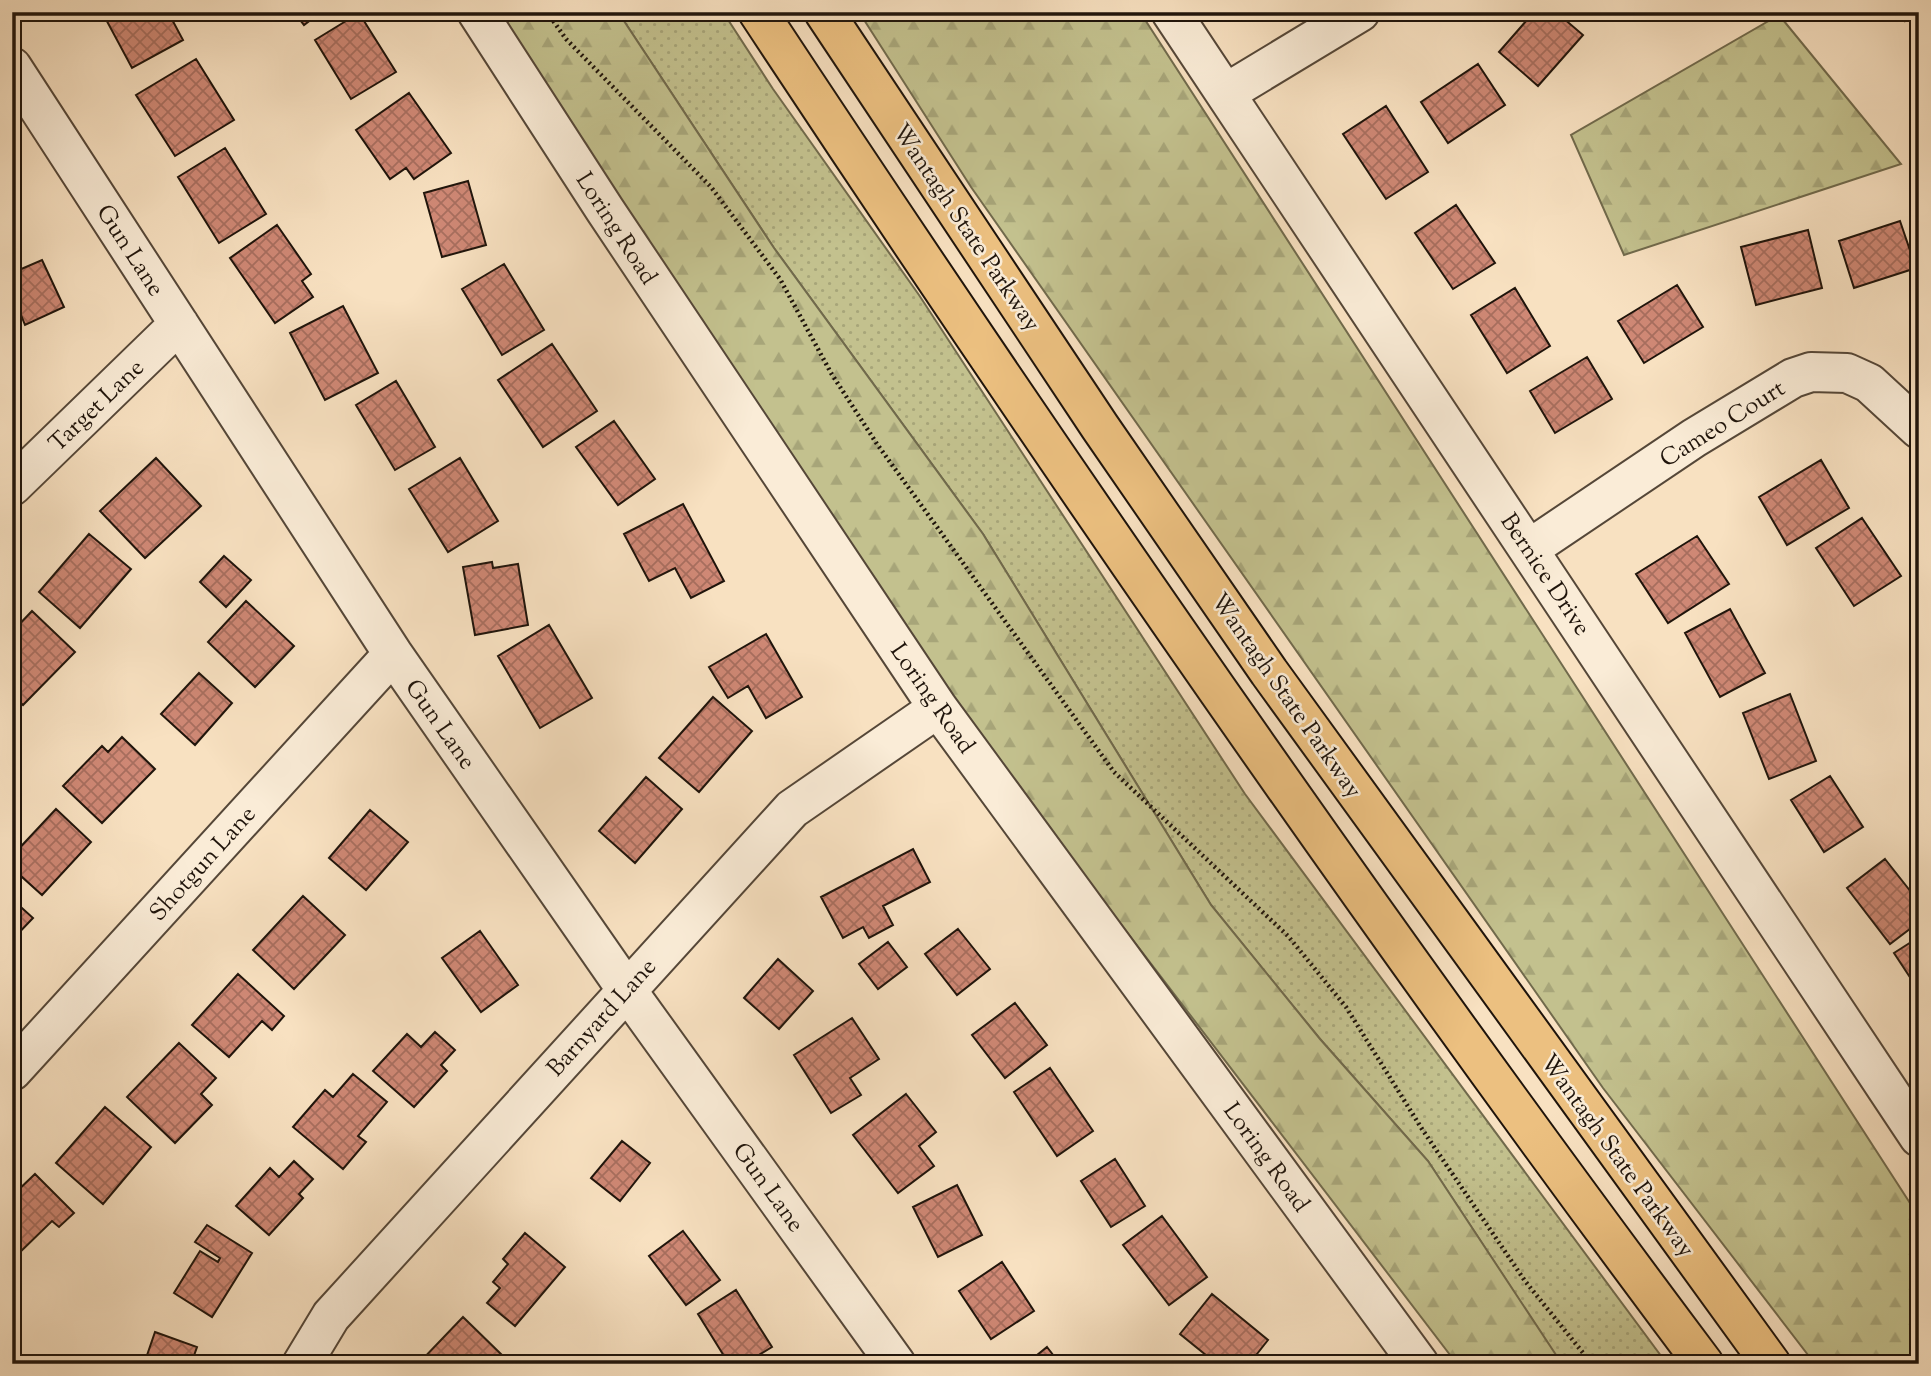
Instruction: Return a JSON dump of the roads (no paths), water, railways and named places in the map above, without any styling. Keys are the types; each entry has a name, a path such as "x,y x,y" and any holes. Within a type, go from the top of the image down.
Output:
{"highway":[{"path":"758,12 933,277 1270,765 1704,1364"},
{"name":"Wantagh State Parkway","path":"824,12 1100,427 1269,672 1771,1364"}],"street":[{"name":"Loring Road","path":"477,12 605,210 938,708 1419,1364"},
{"name":"Bernice Drive","path":"1171,12 1914,1120"},
{"path":"1226,93 1360,12"},
{"name":"Gun Lane","path":"12,67 393,654 626,989 892,1362"},
{"name":"Target Lane","path":"12,486 179,324"},
{"name":"Cameo Court","path":"1529,549 1694,438 1793,378 1811,372 1847,373 1869,383 1919,429"},
{"name":"Shotgun Lane","path":"12,1071 393,654"},
{"name":"Barnyard Lane","path":"302,1364 331,1316 792,809 938,708"}]}
